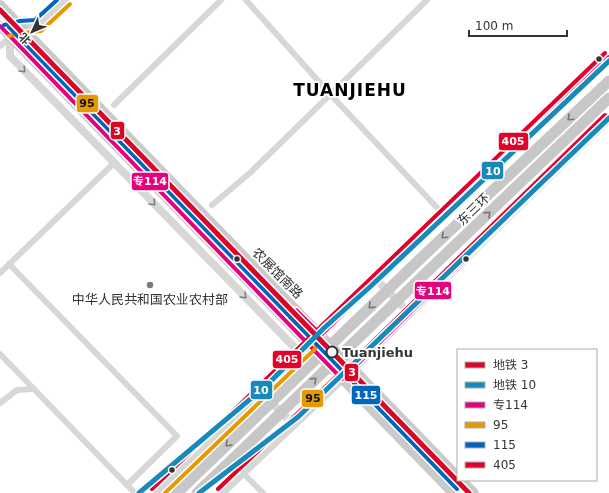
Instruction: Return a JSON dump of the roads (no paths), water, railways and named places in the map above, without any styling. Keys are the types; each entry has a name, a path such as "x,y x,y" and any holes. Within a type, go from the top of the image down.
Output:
{"highway":[{"path":"598,92 609,76"},
{"path":"177,493 419,260 609,81"},
{"path":"588,118 609,98"},
{"path":"588,118 609,104"},
{"name":"东三环","path":"197,493 588,118"}],"main road":[{"name":"农展馆南路","path":"0,5 457,476"},
{"path":"4,32 307,348 342,379 452,493"},
{"path":"462,481 474,493"}],"street":[{"path":"4,32 22,27 38,26 66,0"},
{"path":"114,104 221,0"},
{"path":"246,0 330,94 444,215"},
{"path":"212,205 251,172 426,0"},
{"path":"0,46 4,32"},
{"path":"4,32 10,56 295,348 307,348"},
{"path":"156,493 609,57"},
{"path":"222,493 353,369 609,118"},
{"path":"0,272 114,163"},
{"path":"9,264 177,436 127,485"},
{"path":"377,280 409,313"},
{"path":"0,354 135,493"},
{"path":"0,403 17,390 34,389"},
{"path":"261,392 294,425"},
{"path":"243,473 263,493"}],"metro line":[{"name":"3","path":"0,10 457,481"},
{"name":"10","path":"139,493 267,385 324,328 371,286 609,61"},
{"name":"10","path":"199,493 298,417 609,118"},
{"name":"3","path":"457,481 469,493"}],"place":[{"name":"中华人民共和国农业农村部","path":"150,285"},
{"name":"Tuanjiehu","path":"332,352"}],"district":[{"name":"TUANJIEHU","path":"350,90"}]}
